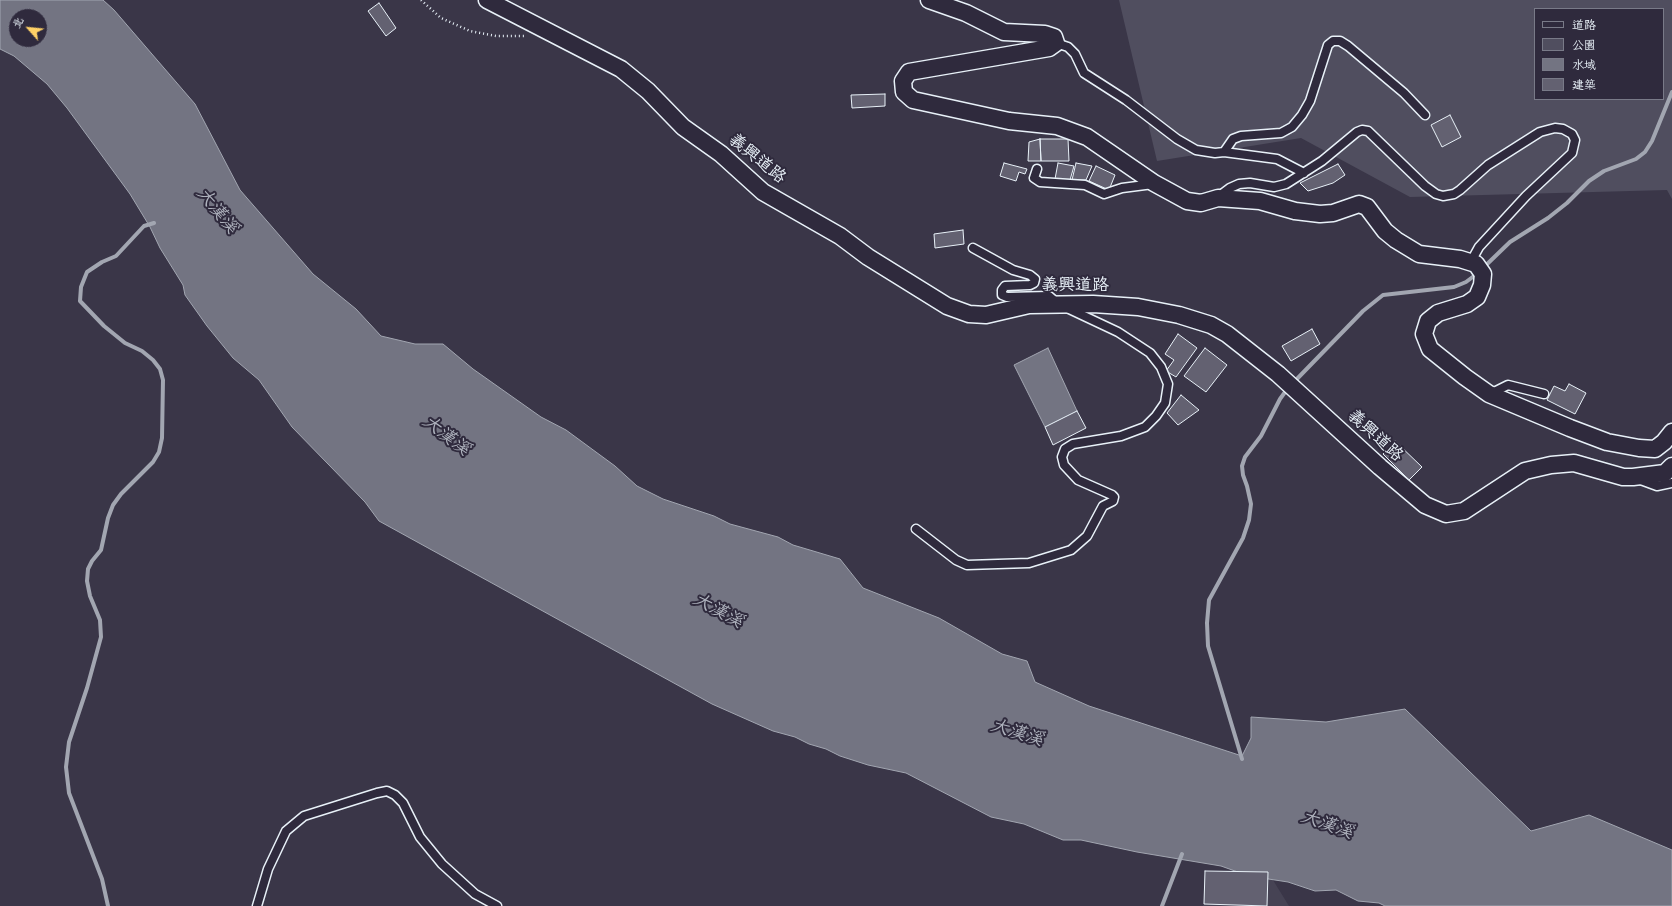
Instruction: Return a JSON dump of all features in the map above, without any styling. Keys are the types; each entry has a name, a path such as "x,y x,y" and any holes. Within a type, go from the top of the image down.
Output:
{"street":[{"name":"義興道路","path":"487,0 621,69 648,91 683,127 721,154 763,192 840,236 868,257 947,306 969,314 986,315 1029,305 1093,304 1138,307 1179,315 1211,325 1228,334 1278,374 1380,467 1425,505 1446,514 1464,511 1525,472 1552,465 1574,463 1623,477 1634,477 1665,472 1672,466"},
{"path":"929,0 966,13 1004,32 1045,34 1054,37 1056,43 1049,48 909,72 903,81 904,92 912,100 932,106 954,108 1009,121 1057,126 1087,137 1154,183 1187,201 1201,203 1218,198 1260,201 1295,211 1320,214 1333,213 1359,204 1367,207 1385,231 1396,240 1419,254 1460,259 1476,264 1483,274 1482,284 1477,297 1467,304 1438,313 1428,321 1424,334 1430,349 1465,378 1489,394 1607,442 1639,448 1655,449 1664,442 1672,432"}],"lane":[{"path":"1224,152 1233,139 1241,136 1281,133 1292,127 1302,115 1310,101 1328,45 1333,41 1340,41 1348,46 1404,93 1425,114"},
{"path":"1056,43 1068,47 1075,54 1084,72 1126,100 1177,139 1196,150 1277,159 1304,173"},
{"path":"1218,198 1230,188 1239,184 1250,183 1280,187 1304,173 1343,145 1357,132 1362,130 1368,131 1425,186 1436,194 1443,196 1454,194 1488,165 1540,132 1555,128 1563,129 1572,134 1575,140 1572,153 1526,196 1478,247 1474,256 1476,264"},
{"path":"1037,169 1034,178 1040,182 1085,185 1104,194 1122,188 1154,183"},
{"path":"916,529 956,560 967,565 1029,562 1071,550 1087,536 1103,506 1113,501 1114,496 1078,480 1064,465 1062,457 1066,449 1073,444 1121,436 1145,427 1156,416 1165,403 1168,384 1161,367 1150,353 1118,332 1058,304 1049,296 1007,297 1002,295 1002,290 1005,286 1030,285 1034,283 1035,278 1013,270 972,248"},
{"path":"1489,394 1508,385 1544,394"},
{"path":"1634,477 1657,486 1672,483"},
{"path":"257,906 268,869 286,831 304,816 387,791 395,794 403,804 420,837 442,864 475,894 497,906"}],"path":[{"path":"421,0 441,18 470,32 496,36 526,36 551,32"}],"shaded area":[{"path":"1205,871 1268,872 1289,906 1203,906"}],"green space":[{"path":"1119,0 1672,0 1672,199 1667,190 1410,197 1301,138 1157,161"}],"water":[{"name":"大漢溪","path":"0,0 103,0 114,10 195,104 240,190 313,274 356,309 381,336 415,344 443,344 473,369 541,417 566,430 615,466 637,486 663,499 714,516 730,524 778,537 793,545 840,559 863,588 939,618 1002,654 1027,661 1035,682 1089,706 1242,756 1251,738 1251,717 1326,722 1405,709 1531,831 1589,815 1672,850 1672,906 1385,906 1379,903 1358,901 1336,890 1315,891 1288,882 1249,876 1221,866 1137,852 1081,840 1063,840 1024,824 991,817 906,773 868,765 840,756 795,737 773,731 712,704 379,521 365,502 292,427 259,380 233,358 207,326 185,295 183,285 160,248 150,227 130,194 67,108 47,84 14,56 0,49"},
{"path":"1048,348 1077,411 1045,427 1014,365"}],"building":[{"path":"379,3 396,28 386,36 368,11"},
{"path":"885,94 885,106 852,108 851,95"},
{"path":"1450,115 1461,137 1442,147 1431,125"},
{"path":"1040,139 1041,161 1028,161 1029,142"},
{"path":"1040,139 1068,139 1069,161 1041,161"},
{"path":"1004,163 1027,169 1025,174 1019,172 1016,181 1000,176"},
{"path":"1058,163 1074,166 1070,180 1055,179"},
{"path":"1076,163 1092,166 1086,180 1072,180"},
{"path":"1338,164 1345,175 1333,183 1308,191 1300,183"},
{"path":"1096,166 1115,175 1109,190 1089,181"},
{"path":"963,230 964,244 935,248 934,234"},
{"path":"1312,329 1320,344 1291,361 1282,346"},
{"path":"1178,334 1197,348 1176,377 1166,371 1174,360 1165,354"},
{"path":"1205,348 1227,365 1206,392 1184,376"},
{"path":"1569,384 1586,393 1575,414 1547,400 1554,386 1565,391"},
{"path":"1181,395 1199,410 1178,425 1167,413"},
{"path":"1077,411 1086,428 1053,445 1045,427"},
{"path":"1395,441 1422,467 1409,480 1383,454"},
{"path":"1205,871 1268,872 1267,906 1204,904"}],"waterway":[{"path":"1483,268 1510,242 1548,218 1567,203 1589,181 1604,171 1636,159 1645,152 1652,141 1672,92"},
{"path":"108,906 102,879 69,793 66,767 69,742 87,688 101,637 100,620 90,596 87,581 88,569 92,561 101,550 108,518 113,505 121,494 153,462 159,452 162,438 163,380 160,369 153,360 142,351 125,343 104,326 80,301 81,287 87,272 102,262 116,256 144,226 154,223"},
{"path":"1293,383 1363,311 1383,295 1454,287 1466,282 1478,273"},
{"path":"1242,759 1208,646 1207,623 1209,600 1243,538 1249,520 1251,504 1242,466 1245,457 1261,436 1280,399 1288,388"},
{"path":"1162,906 1182,854"}]}
